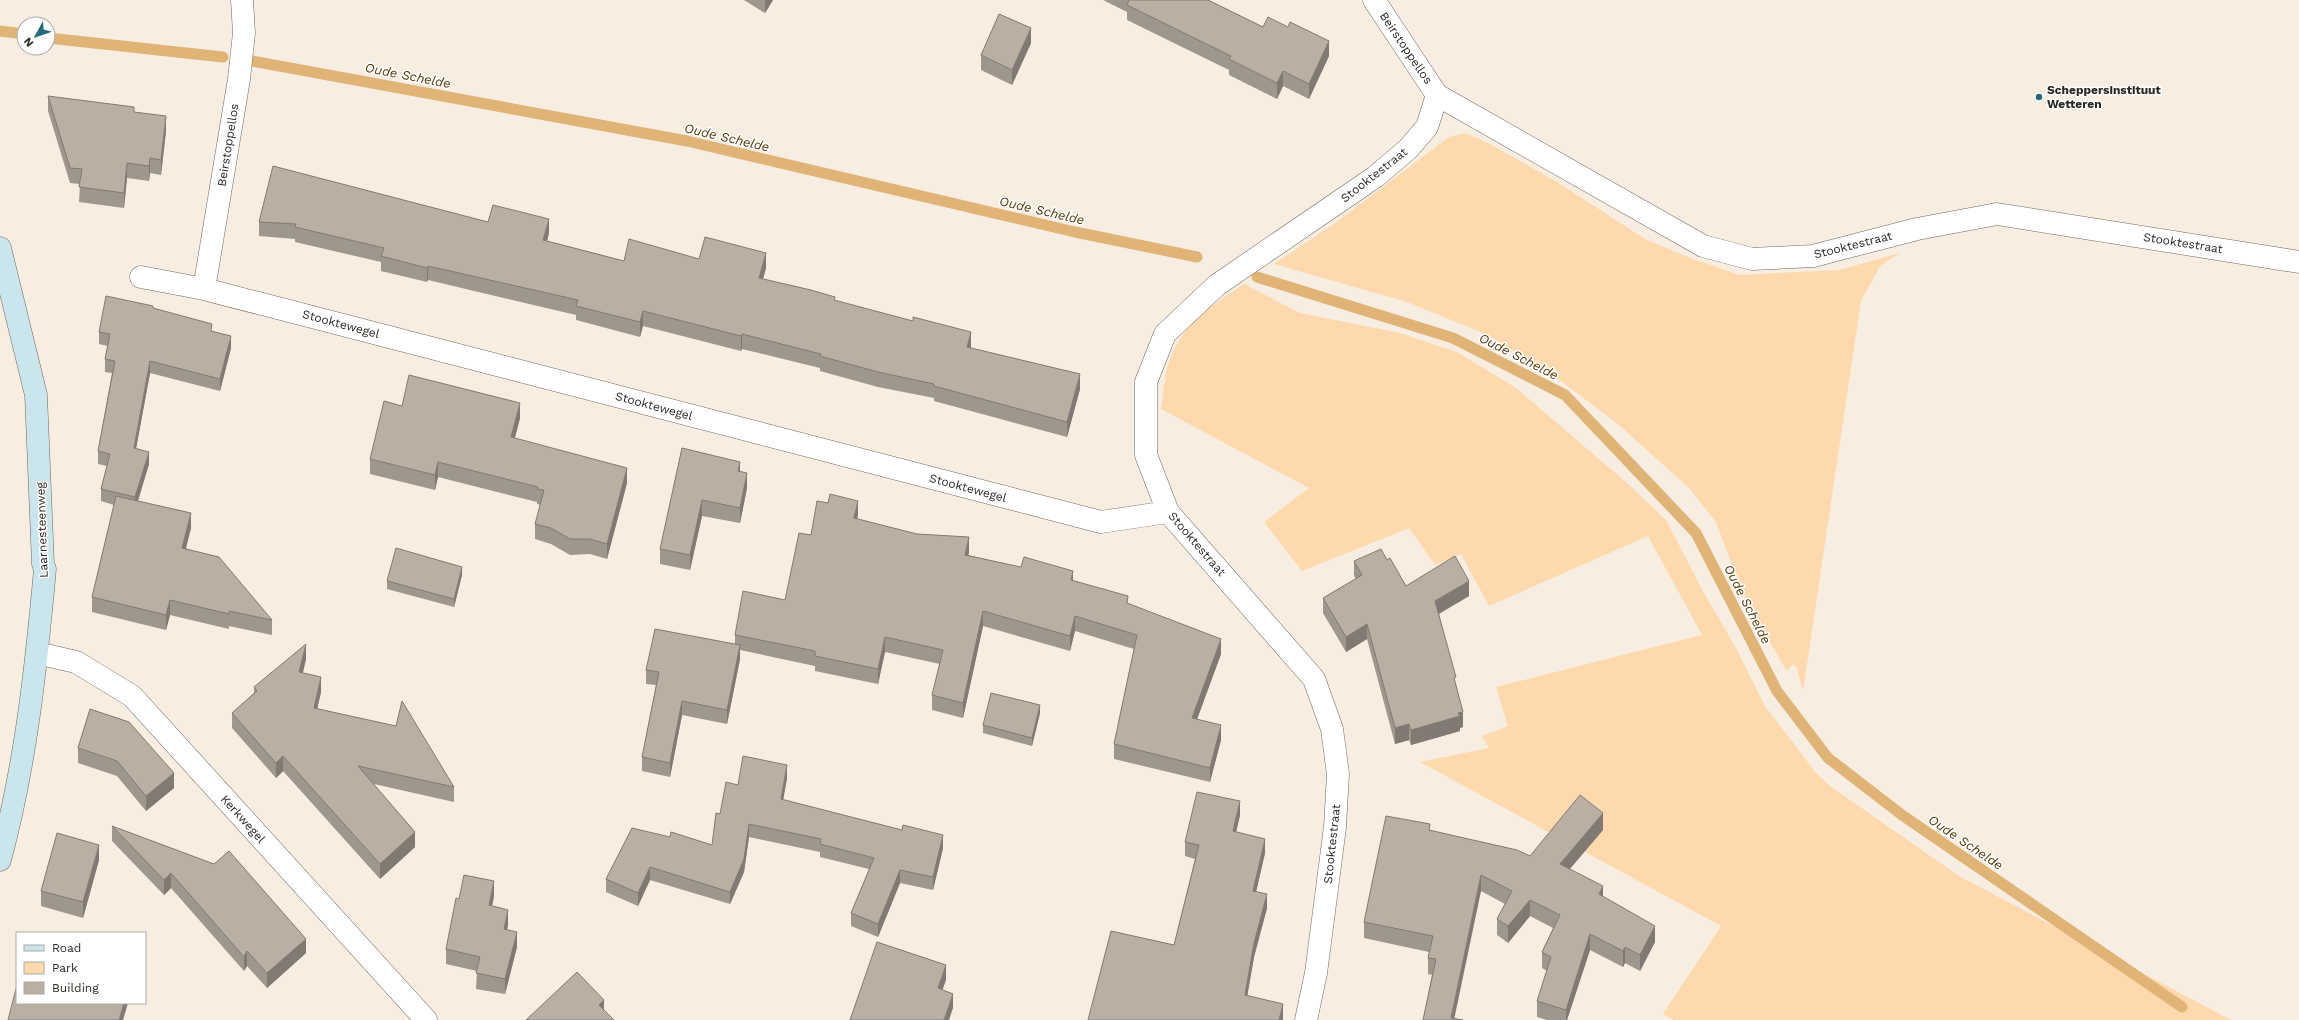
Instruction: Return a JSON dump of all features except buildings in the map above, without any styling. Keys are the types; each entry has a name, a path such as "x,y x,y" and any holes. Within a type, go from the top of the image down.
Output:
{"street":[{"name":"Beirstoppellos","path":"204,288 239,79 244,33 242,0"},
{"name":"Beirstoppellos","path":"1374,0 1437,95"},
{"name":"Stooktestraat","path":"1306,1020 1316,973 1335,827 1338,774 1332,729 1314,679 1168,512 1146,455 1146,382 1165,334 1217,285 1375,176 1408,149 1427,127 1437,95 1703,246 1752,258 1813,256 1917,229 1997,214 2299,262"},
{"name":"Laarnesteenweg","path":"0,248 36,395 43,564 45,569 37,653 28,722 11,818 0,860"},
{"name":"Stooktewegel","path":"141,277 204,288 1101,522 1168,512"},
{"name":"Kerkwegel","path":"37,653 76,662 132,696 426,1020"}],"green space":[{"path":"1465,133 1488,143 1557,182 1645,239 1690,258 1740,275 1839,270 1900,253 1880,266 1861,301 1803,691 1796,666 1792,664 1790,668 1786,670 1751,609 1736,576 1716,522 1689,488 1619,425 1561,381 1488,335 1407,302 1274,264 1334,224 1449,137"},
{"path":"1244,284 1300,313 1400,333 1457,352 1516,388 1627,483 1666,520 1704,593 1736,648 1765,706 1816,773 1830,786 1959,876 2231,1020 1674,1020 1663,1014 1721,926 1420,762 1489,748 1482,736 1508,726 1496,687 1702,635 1648,536 1489,606 1461,554 1435,565 1409,528 1302,571 1264,522 1309,488 1161,409 1169,363 1184,334 1192,324 1211,307"}],"waterway":[{"name":"Oude Schelde","path":"0,31 16,33"},
{"name":"Oude Schelde","path":"56,39 223,57"},
{"name":"Oude Schelde","path":"247,60 687,141 1075,232 1197,257"},
{"name":"Oude Schelde","path":"1257,277 1453,338 1565,395 1696,533 1777,691 1828,758 1902,815 2182,1007"}],"place":[{"name":"Scheppersinstituut Wetteren","path":"2039,97"}]}
